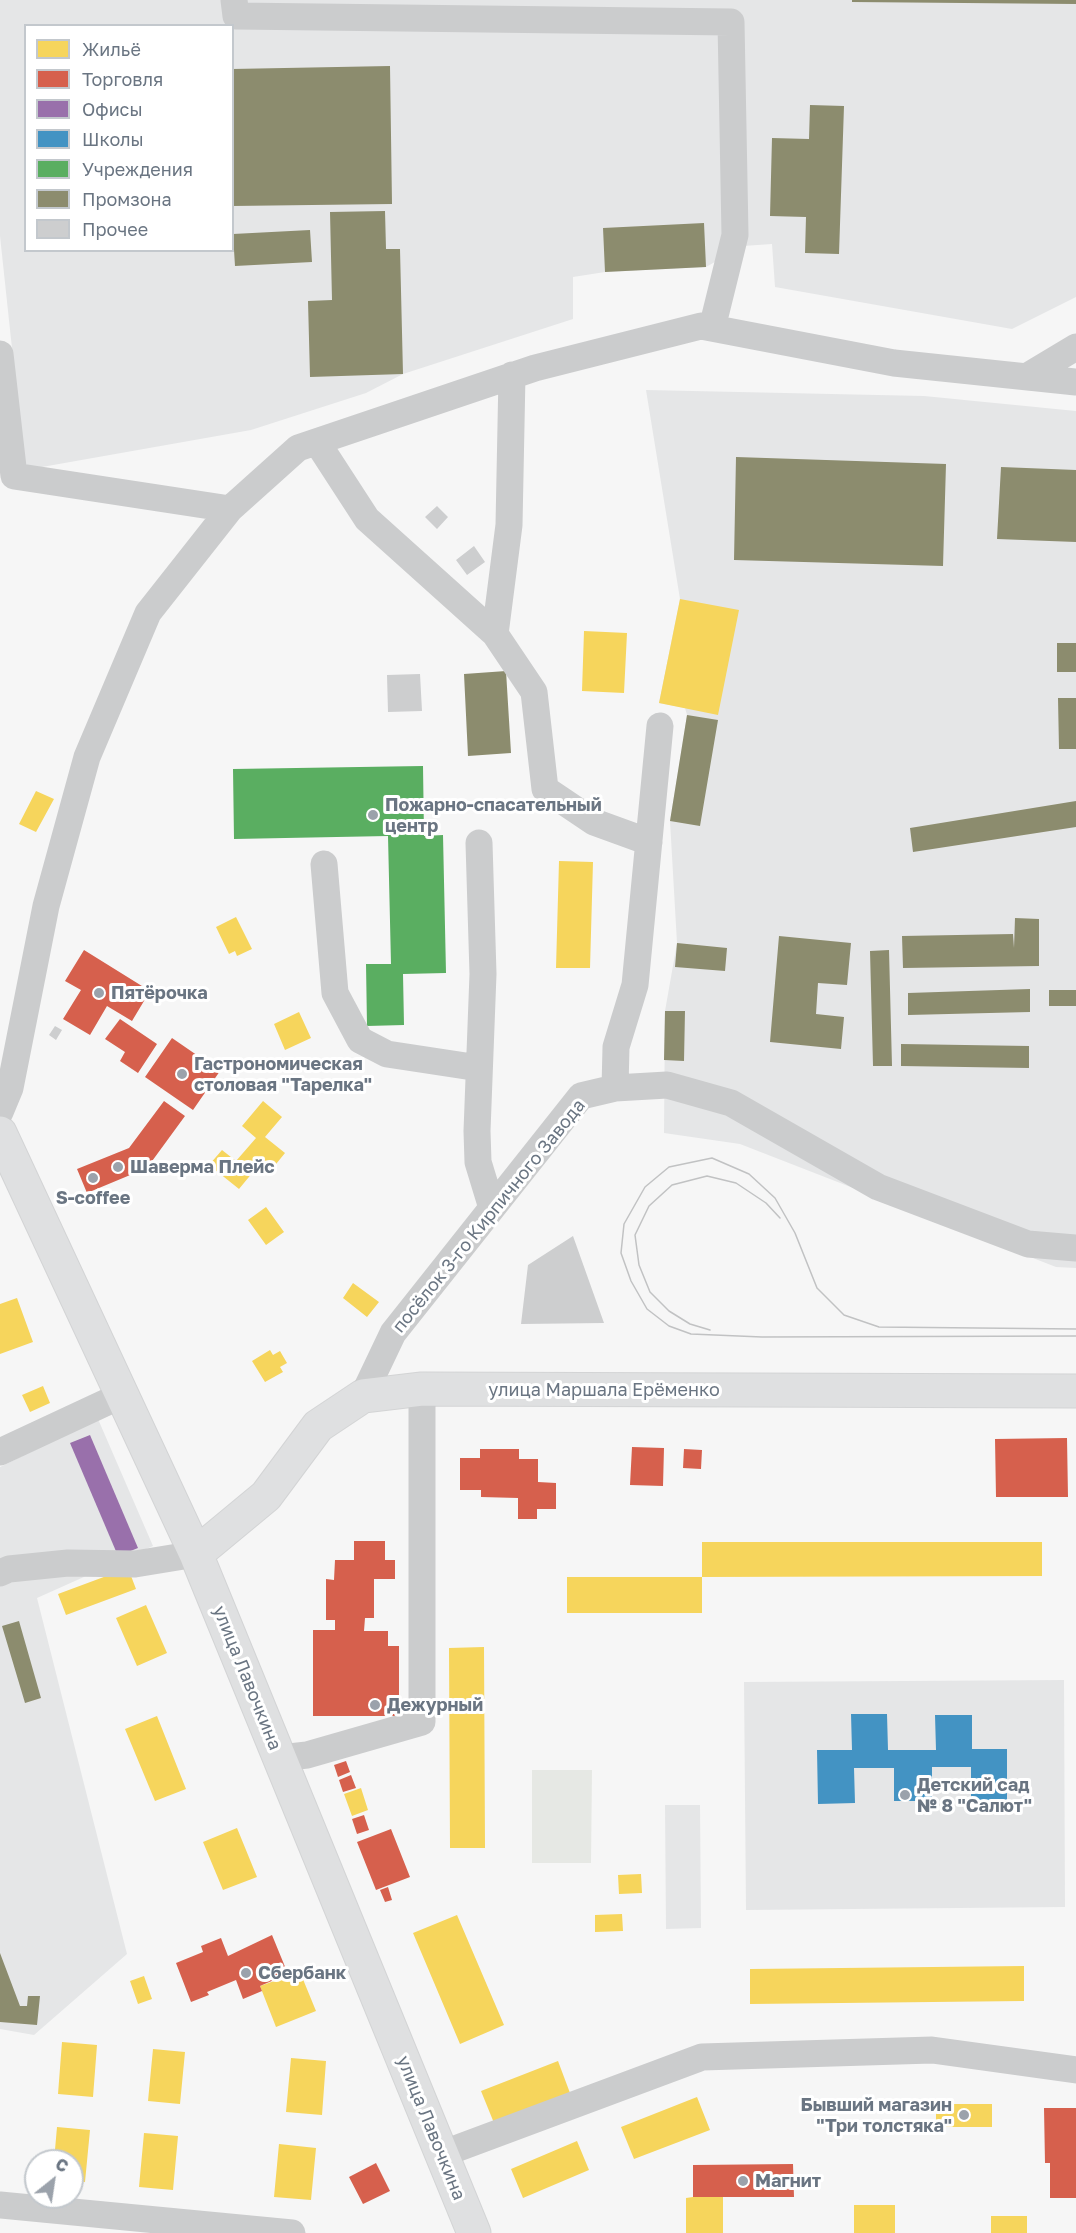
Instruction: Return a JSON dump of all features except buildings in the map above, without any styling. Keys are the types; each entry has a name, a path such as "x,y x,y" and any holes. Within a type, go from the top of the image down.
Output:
{"main road":[{"name":"улица Лавочкина","path":"0,1133 196,1554 474,2233"},
{"name":"улица Маршала Ерёменко","path":"196,1554 266,1496 318,1426 363,1396 422,1389 1076,1391"}],"street":[{"path":"234,0 236,16 732,11 735,235 712,328"},
{"path":"0,1112 10,1088 46,906 87,757 148,613 230,510 298,448 512,375 701,326 894,363 1076,382"},
{"path":"1026,377 1076,347"},
{"path":"0,354 14,476 230,510"},
{"path":"495,634 509,525 512,375"},
{"path":"317,441 367,519 495,634 534,692 545,789 594,822 649,842"},
{"path":"615,1088 616,1047 635,985 660,726"},
{"path":"480,843 483,974 478,1162 492,1208"},
{"path":"324,864 335,993 360,1040 387,1054 479,1068"},
{"name":"посёлок 3-го Кирпичного Завода","path":"363,1396 393,1333 581,1096 615,1088 667,1085 731,1104 878,1186 1028,1244 1076,1248"},
{"path":"280,1758 307,1755 422,1722 422,1389"},
{"path":"0,1452 122,1395"},
{"path":"0,1574 9,1569 68,1563 135,1564 196,1554"},
{"path":"442,2154 702,2057 932,2050 1076,2070"},
{"path":"0,2205 292,2233"}],"shaded area":[{"path":"0,0 1076,0 1076,297 1012,329 775,287 772,244 743,246 706,267 605,272 573,277 573,319 403,374 366,393 251,430 25,470 0,236"},
{"path":"646,390 924,396 1076,411 1076,1268 1056,1267 740,1144 664,1133 665,1011 677,943 670,821 687,715 685,708 659,703 680,599"},
{"path":"98,1419 153,1546 37,1598 127,1954 34,2035 0,2029 0,1467"},
{"name":"Детский сад № 8 \"Салют\"","path":"1064,1680 1065,1907 746,1910 744,1682"},
{"path":"532,1770 592,1770 591,1863 532,1863"},
{"path":"665,1805 700,1805 701,1928 666,1929"}],"tram line":[{"path":"1076,1329 879,1327 844,1315 817,1288 795,1233 775,1198 749,1174 712,1158 669,1167 645,1187 624,1224 621,1253 631,1281 647,1309 669,1326 691,1334 762,1337 1076,1336"},
{"path":"710,1330 690,1324 669,1311 650,1292 639,1265 635,1235 649,1206 672,1185 707,1176 736,1183 766,1203 780,1218"}],"place":[{"name":"Пожарно-спасательный центр","path":"373,815"},
{"name":"Пятёрочка","path":"99,993"},
{"name":"Гастрономическая столовая \"Тарелка\"","path":"182,1074"},
{"name":"Шаверма Плейс","path":"118,1167"},
{"name":"S-coffee","path":"93,1178"},
{"name":"Дежурный","path":"375,1705"},
{"name":"Детский сад № 8 \"Салют\"","path":"905,1795"},
{"name":"Сбербанк","path":"246,1973"},
{"name":"Бывший магазин \"Три толстяка\"","path":"964,2115"},
{"name":"Магнит","path":"743,2181"}]}
